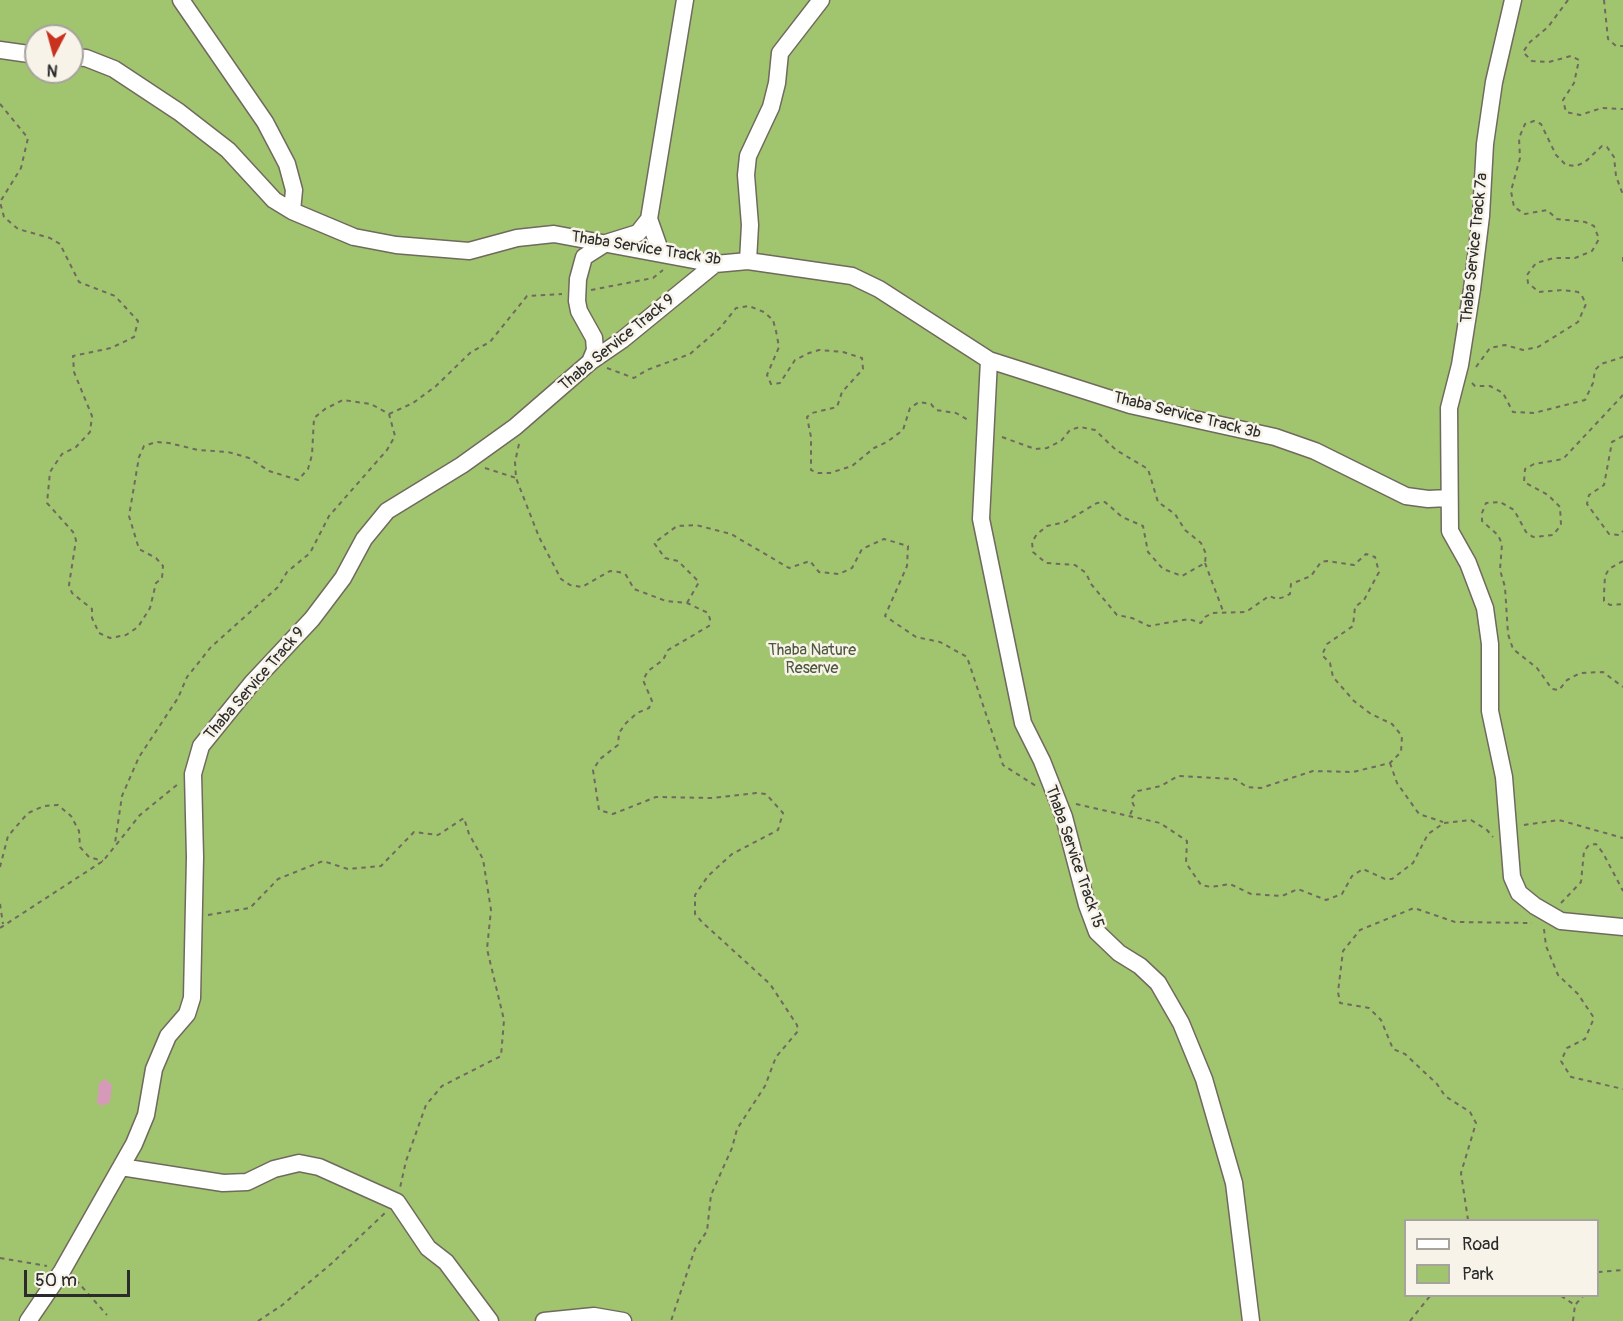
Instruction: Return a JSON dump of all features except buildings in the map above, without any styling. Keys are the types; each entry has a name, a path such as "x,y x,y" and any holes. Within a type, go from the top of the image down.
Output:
{"street":[{"path":"181,0 265,122 287,164 294,190 292,211"},
{"path":"661,253 649,219 685,0"},
{"path":"748,261 750,225 746,175 748,156 771,107 777,83 780,53 821,0"},
{"name":"Thaba Service Track 7a","path":"1513,0 1494,82 1485,144 1481,216 1472,289 1460,365 1449,408 1448,498 1450,531 1468,563 1485,608 1490,644 1490,718 1503,777 1512,877 1519,892 1548,914"},
{"path":"0,50 24,54"},
{"name":"Thaba Service Track 3b","path":"84,58 114,69 179,112 228,150 274,200 292,211 354,237 429,249 469,251 517,238 554,234 679,255 715,264 748,261 852,276 879,289 988,360 1130,405 1275,437 1315,451 1406,496 1428,500 1448,498"},
{"path":"590,362 595,350 594,338 579,310 577,294 584,257 606,243 623,240 638,232 649,219"},
{"name":"Thaba Service Track 9","path":"28,1321 62,1271 134,1144 146,1115 154,1069 168,1036 187,1014 192,998 195,763 201,746 312,619 344,578 364,539 387,511 462,465 524,419 590,362 622,340 715,264"},
{"name":"Thaba Service Track 15","path":"988,360 983,531 1023,723 1042,760 1073,843 1087,905 1097,932 1119,953 1140,966 1158,983 1181,1023 1204,1079 1234,1183 1251,1321"},
{"path":"1548,914 1561,921 1623,927"},
{"path":"121,1167 223,1183 247,1182 274,1169 299,1163 319,1167 397,1202 428,1248 446,1262 490,1321"},
{"path":"544,1321 594,1316 623,1321"}],"path":[{"path":"1568,0 1548,27 1530,42 1523,52 1532,61 1549,62 1570,56 1580,60 1577,76 1563,100 1566,112 1580,115 1602,108 1623,109"},
{"path":"1604,0 1608,39 1616,46 1623,46"},
{"path":"0,104 28,138 21,168 0,202 4,217 18,229 50,238 60,244 79,282 115,296 138,321 134,337 111,348 74,356 74,372 92,416 90,432 76,447 62,454 50,472 47,502 74,532 76,540 69,585 72,593 92,609 92,618 99,633 110,638 126,634 138,627 150,608 156,583 162,578 163,566 156,558 139,549 129,516 139,457 144,446 156,442 198,450 228,452 249,458 268,471 298,480 308,469 310,462 314,418 325,409 343,400 371,404 389,414 395,436 387,450 329,516 310,553 287,572 278,587 211,647 187,677 178,698 139,758 122,796 115,843"},
{"path":"1473,371 1490,348 1504,345 1523,350 1538,347 1578,322 1586,304 1578,292 1563,290 1539,292 1528,283 1527,275 1536,262 1554,258 1575,258 1592,251 1599,239 1594,226 1585,222 1557,219 1547,210 1524,214 1514,207 1511,191 1520,158 1519,138 1525,124 1534,122 1541,124 1556,155 1566,165 1576,166 1585,162 1602,146 1607,147 1614,157 1616,176 1623,195"},
{"path":"389,414 413,403 436,386 471,352 490,342 527,296 577,294 653,278 679,255"},
{"path":"1623,256 1623,262"},
{"path":"590,362 618,370 634,378 647,370 690,354 713,335 736,308 749,306 764,312 773,320 779,346 777,356 767,375 771,384 780,383 795,360 819,350 843,352 862,358 863,369 842,392 837,407 812,413 807,417 811,438 811,470 818,473 831,473 852,466 874,448 887,442 903,430 910,408 919,402 931,404 936,410 956,413 985,431 1035,449 1047,448 1061,441 1070,430 1080,427 1095,430 1116,450 1148,469 1158,502 1175,514 1185,530 1201,543 1206,554 1205,563 1223,611"},
{"path":"1471,377 1471,382 1475,386 1490,386 1503,393 1513,412 1534,413 1585,400 1593,383 1595,370 1601,364 1623,357"},
{"path":"1623,396 1563,459 1546,464 1534,464 1525,469 1524,482 1548,495 1560,507 1561,525 1553,535 1533,537 1526,532 1514,510 1500,502 1486,504 1482,513 1482,521 1498,535 1502,544 1500,570 1505,587 1508,634 1514,649 1537,668 1552,689 1559,690 1567,680 1580,673 1603,672 1623,687"},
{"path":"524,419 515,462 516,478 554,568 570,585 582,587 610,571 619,572 626,575 634,589 650,597 687,603 708,613 709,626 668,650 663,660 648,671 643,680 652,701 649,708 637,713 626,723 619,733 618,744 600,759 593,770 599,810 613,814 656,796 711,798 756,793 766,794 783,813 778,830 732,854 698,888 693,906 702,922 770,984 797,1025 798,1031 776,1057 765,1086 737,1129 732,1148 711,1195 707,1231 694,1249 671,1321"},
{"path":"1623,436 1612,442 1604,485 1589,495 1587,504 1609,534 1619,535 1623,531"},
{"path":"480,468 506,473 516,478"},
{"path":"1129,817 1134,806 1131,800 1138,791 1161,786 1178,776 1235,779 1247,787 1261,788 1313,771 1353,772 1390,763 1401,752 1402,736 1392,724 1371,714 1354,701 1333,677 1330,663 1322,655 1327,644 1353,626 1355,607 1364,600 1379,572 1375,557 1366,554 1354,566 1321,562 1311,576 1291,584 1290,594 1277,599 1269,596 1246,612 1223,611 1205,617 1201,623 1190,619 1149,626 1117,615 1091,584 1086,573 1075,565 1046,562 1033,552 1032,542 1047,526 1065,522 1097,503 1105,502 1122,517 1143,526 1148,552 1163,569 1182,576 1205,563"},
{"path":"687,603 699,582 678,561 665,558 654,543 677,526 696,525 731,534 789,568 810,561 819,572 839,574 852,568 862,549 884,539 908,546 906,566 885,616 916,637 940,642 967,657 1003,765 1056,799 1160,823 1187,841 1186,863 1201,885 1211,888 1230,884 1251,894 1282,896 1298,889 1326,900 1342,894 1352,876 1363,868 1384,879 1398,877 1413,862 1428,834 1444,823"},
{"path":"1623,561 1609,569 1605,576 1604,601 1610,605 1623,604"},
{"path":"0,904 1,926 103,861 115,843 140,815 179,784 195,763"},
{"path":"1390,763 1397,783 1419,814 1444,823 1471,820 1487,830 1509,858"},
{"path":"0,867 8,836 28,813 44,806 58,805 71,816 79,831 80,847 89,857 103,861"},
{"path":"194,915 210,915 250,908 278,879 323,861 348,869 381,866 414,832 438,835 464,818 469,834 483,859 491,910 487,949 504,1020 501,1056 442,1086 426,1105 406,1161 397,1202 331,1264 281,1306 258,1321"},
{"path":"1487,830 1559,820 1623,838"},
{"path":"1548,914 1570,896 1581,882 1584,851 1589,845 1596,844 1603,853 1623,891"},
{"path":"1468,1219 1461,1173 1476,1123 1470,1112 1445,1096 1437,1084 1405,1054 1393,1049 1381,1020 1369,1008 1340,1003 1338,992 1343,951 1360,930 1414,908 1455,922 1509,921 1543,926 1545,946 1558,975 1578,994 1594,1018 1585,1039 1567,1048 1561,1061 1571,1077 1623,1089"},
{"path":"0,1258 51,1266 72,1276 107,1315"},
{"path":"1599,1272 1623,1270"},
{"path":"1410,1321 1429,1297"},
{"path":"1563,1297 1575,1305"},
{"path":"1573,1321 1575,1305 1582,1297"}],"green space":[{"name":"Thaba Nature Reserve","path":"0,0 1623,0 1623,1321 0,1321"}]}
